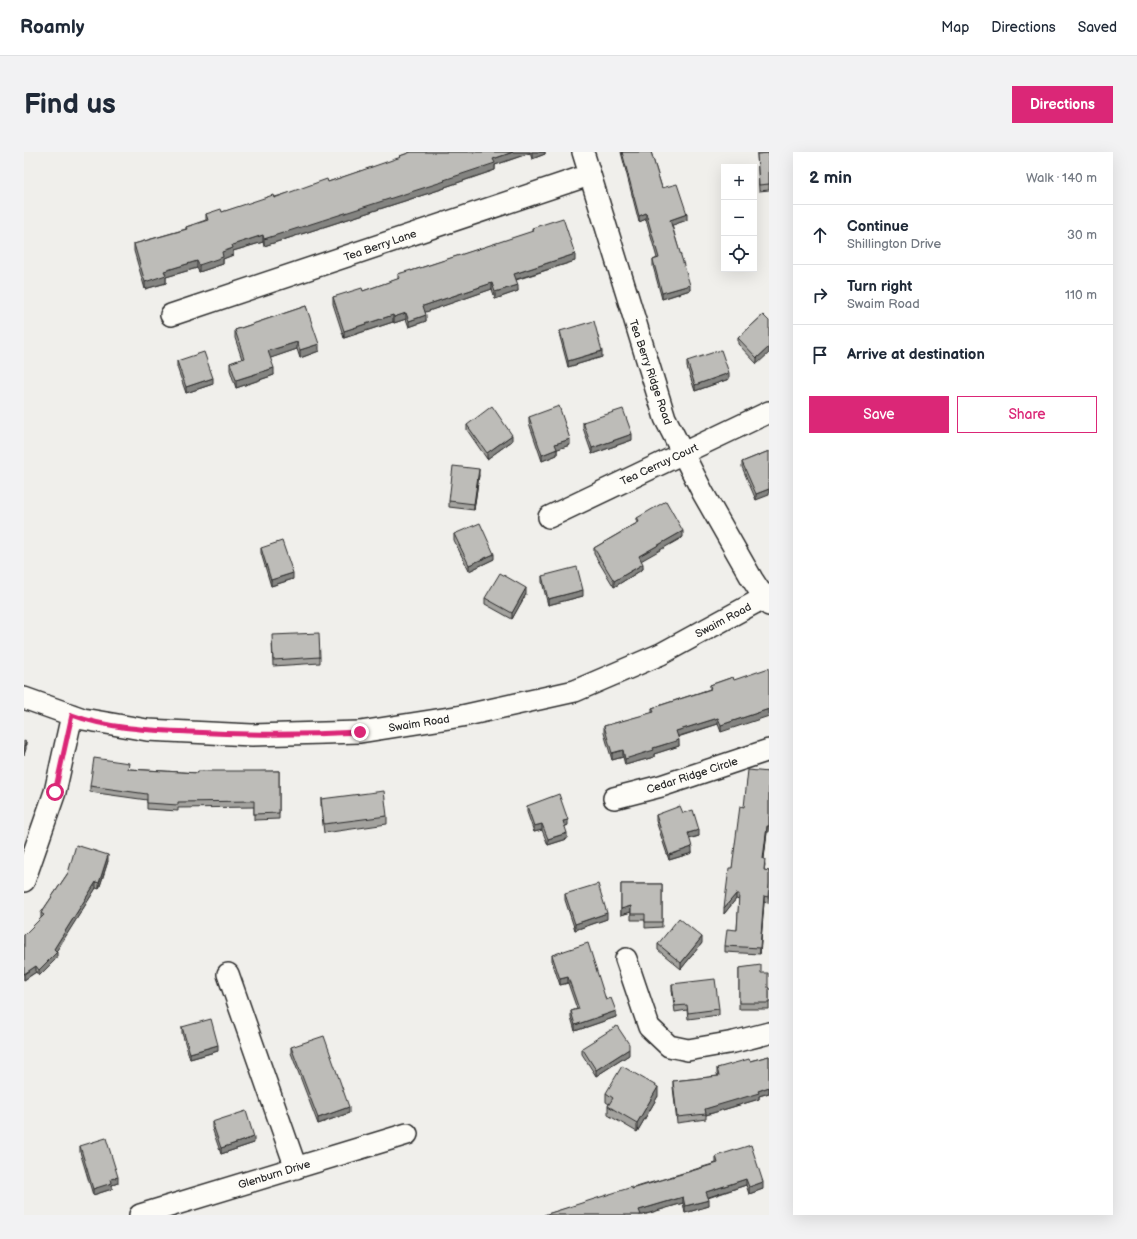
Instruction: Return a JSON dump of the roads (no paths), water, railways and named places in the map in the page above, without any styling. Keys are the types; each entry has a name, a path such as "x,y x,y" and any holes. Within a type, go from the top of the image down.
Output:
{"street":[{"name":"Tea Berry Ridge Road","path":"583,152 665,418 706,499 768,599"},
{"name":"Tea Berry Lane","path":"171,315 589,175"},
{"name":"Tea Cerruy Court","path":"549,517 682,453 730,432 769,412"},
{"name":"Swaim Road","path":"24,698 83,719 147,730 252,735 360,732 462,716 575,691 661,654 768,599"},
{"path":"24,881 55,792 72,715"},
{"name":"Cedar Ridge Circle","path":"614,798 661,786 769,750"},
{"path":"626,959 650,1027 669,1046 688,1050 734,1042 769,1033"},
{"path":"228,974 296,1168"},
{"name":"Glenburn Drive","path":"140,1215 407,1134"}]}
